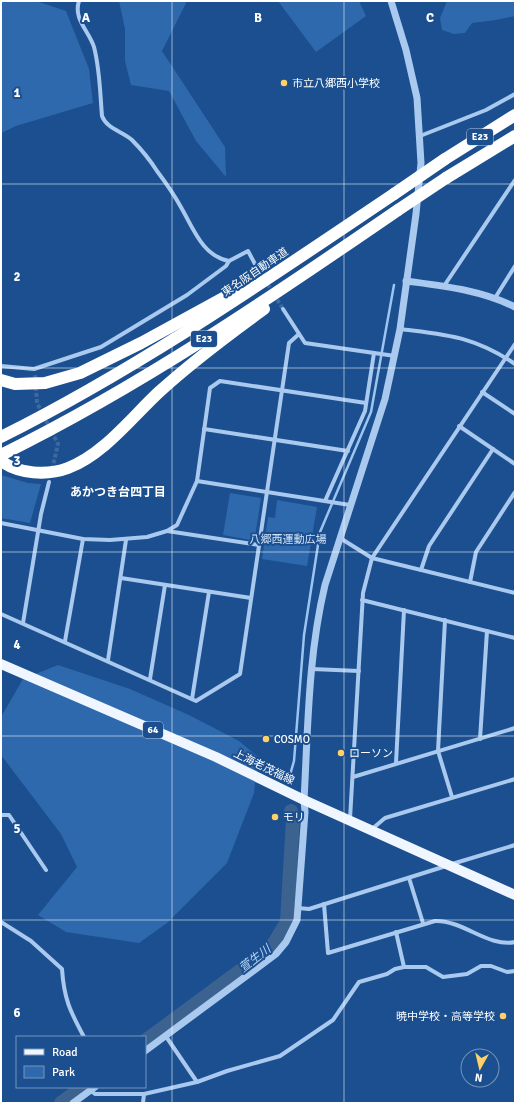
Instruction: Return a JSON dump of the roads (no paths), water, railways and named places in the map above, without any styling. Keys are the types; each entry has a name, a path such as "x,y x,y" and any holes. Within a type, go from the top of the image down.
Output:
{"highway":[{"name":"東名阪自動車道","path":"1,437 44,416 154,352 445,159 515,115"},
{"name":"E23","path":"3,460 165,364 344,247 446,178 515,136"},
{"path":"1,380 15,384 45,383 80,373 141,343 212,305 337,232"},
{"path":"3,460 29,471 55,472 85,459 106,443 194,361 277,300 344,247"}],"main road":[{"name":"上海老茂福線","path":"1,664 216,757 350,822 515,895"}],"street":[{"path":"79,1 77,13 93,46 100,77 102,116 104,120 111,127 127,136 142,152 170,190 201,242 217,256 230,261"},
{"path":"146,1050 276,954 286,942 295,926 298,908 305,812 304,800 312,670 318,612 350,505 385,399 400,329 420,177 420,136 414,81 390,1"},
{"path":"420,136 486,110 515,94"},
{"path":"444,286 515,180"},
{"path":"1,366 34,369 101,347 120,337 187,295 226,266 230,261 248,251 255,264"},
{"path":"495,298 515,266"},
{"path":"406,281 444,286 495,298 515,307"},
{"path":"283,309 305,343 395,356"},
{"path":"400,329 464,338 482,344 506,357 515,364"},
{"path":"1,614 108,660 196,701 240,674 289,343 299,334"},
{"path":"350,822 362,600 372,558 515,344"},
{"path":"327,501 365,411 376,353"},
{"path":"34,369 35,375"},
{"path":"1,523 83,539 126,540 147,537 167,531 176,525 197,481 210,388 220,381 366,403"},
{"path":"482,392 515,414"},
{"path":"459,426 515,464"},
{"path":"204,429 348,451"},
{"path":"421,570 429,546 493,450"},
{"path":"197,481 350,505"},
{"path":"23,623 38,530 49,482"},
{"path":"470,582 476,552 515,492"},
{"path":"167,531 259,545"},
{"path":"340,538 372,558 515,593"},
{"path":"65,641 83,539"},
{"path":"108,660 126,540"},
{"path":"121,578 252,598"},
{"path":"150,679 165,585"},
{"path":"192,699 209,592"},
{"path":"362,600 515,638"},
{"path":"396,763 404,610"},
{"path":"445,620 438,751 452,798"},
{"path":"480,739 487,631"},
{"path":"312,670 359,671"},
{"path":"353,777 515,728"},
{"path":"370,831 384,818 515,778"},
{"path":"1,816 7,815 10,817 46,870"},
{"path":"298,908 309,909 515,845"},
{"path":"409,878 423,923"},
{"path":"324,904 328,953 423,923 435,921 449,922 494,940 506,943 515,942"},
{"path":"1,922 31,941 62,969 65,998 84,1036"},
{"path":"396,932 404,967"},
{"path":"73,1103 92,1089 95,1094 144,1094 196,1082 228,1071 272,1059 288,1052 333,1020 359,982 404,967 426,967 443,977 467,974 480,966 491,966 507,972 515,971"},
{"path":"165,1036 196,1082"},
{"path":"143,1103 144,1094"}],"waterway":[{"path":"290,775 294,761 304,635 320,532 371,412 394,285"},
{"name":"萱生川","path":"146,1040 271,948 287,922 293,819 291,811"},
{"name":"萱生川","path":"61,1103 82,1088"}],"tunnel":[{"path":"255,264 283,309"},
{"path":"35,375 37,403 58,444 52,470"}],"place":[{"name":"市立八郷西小学校","path":"284,83"},
{"name":"COSMO","path":"266,739"},
{"name":"ローソン","path":"341,753"},
{"name":"モリ","path":"275,817"},
{"name":"暁中学校・高等学校","path":"503,1016"}],"district":[{"name":"あかつき台四丁目","path":"118,492"}],"park label":[{"name":"八郷西運動広場","path":"288,539"}]}
